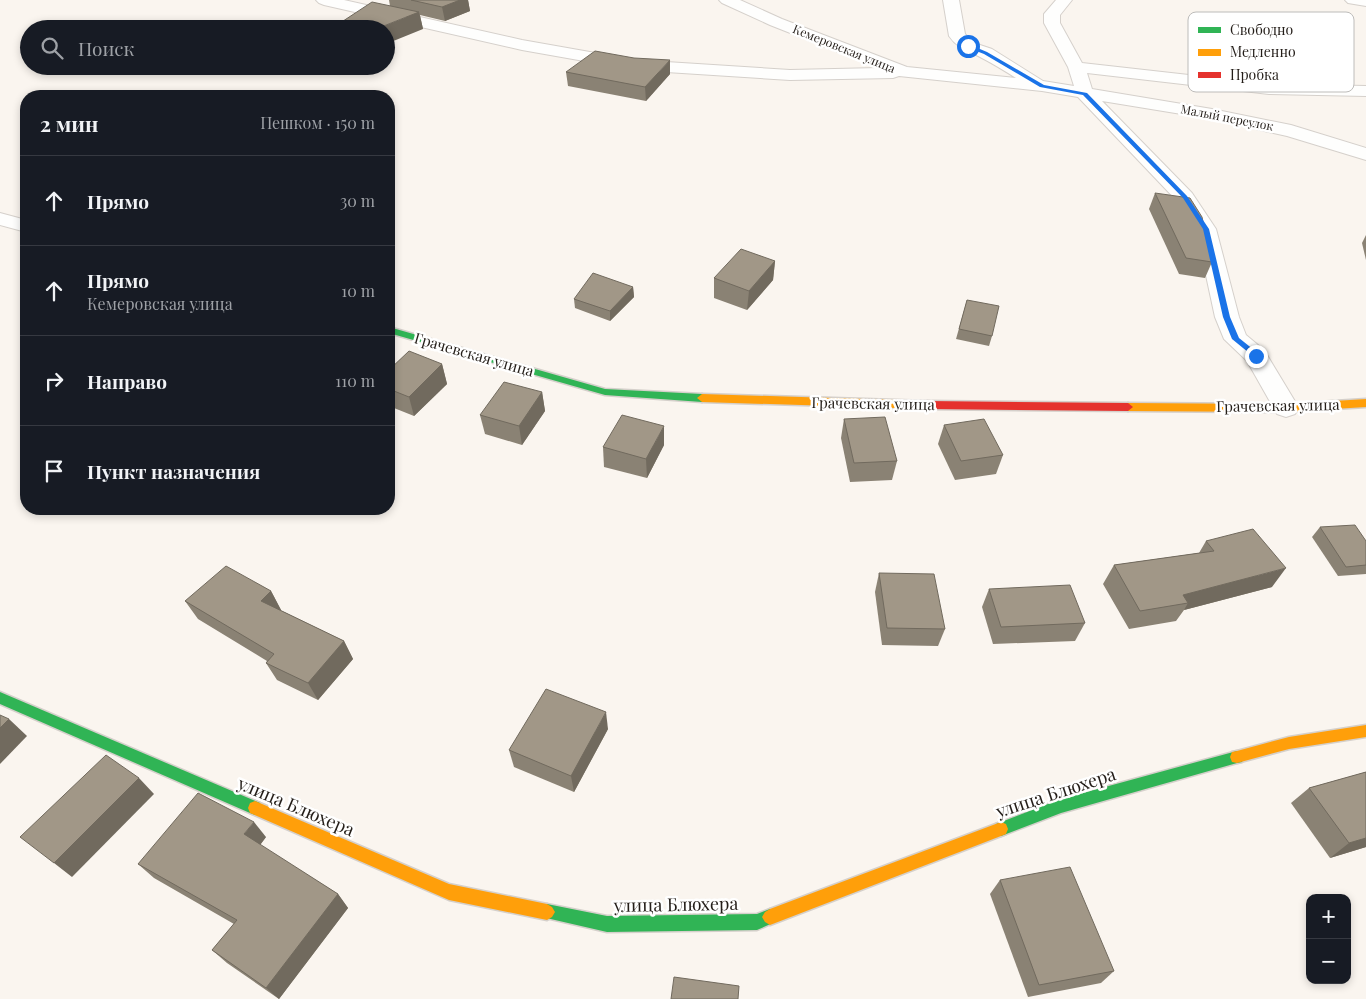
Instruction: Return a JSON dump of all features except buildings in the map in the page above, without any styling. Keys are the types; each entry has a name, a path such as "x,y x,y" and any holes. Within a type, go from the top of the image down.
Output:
{"street":[{"path":"324,0 522,44 635,65 790,75 904,72"},
{"name":"Кемеровская улица","path":"728,0 776,22 904,72 1042,86 1085,94"},
{"path":"951,0 957,36 968,46 986,53 1042,86"},
{"path":"1064,0 1052,14 1052,23 1076,67 1085,94 1185,197 1206,229 1227,317 1236,339 1256,356 1286,408"},
{"path":"1353,0 1366,1"},
{"path":"1076,67 1188,80"},
{"name":"Малый переулок","path":"1085,94 1212,114 1291,131 1366,154"},
{"path":"0,219 20,224"},
{"name":"Грачевская улица","path":"395,332 605,392 666,397 886,405 1286,408 1366,403"},
{"name":"улица Блюхера","path":"0,698 449,892 607,924 757,922 1061,806 1289,743 1366,731"}],"traffic: fast":[{"path":"395,332 605,392 702,398"},
{"path":"0,698 255,808"},
{"path":"1001,829 1061,806 1237,757"},
{"path":"547,912 607,924 757,922 770,917"}],"traffic: slow":[{"path":"702,398 927,405"},
{"path":"1128,407 1286,408 1366,403"},
{"path":"1237,757 1289,743 1366,731"},
{"path":"255,808 449,892 547,912"},
{"path":"770,917 1001,829"}],"traffic: jam":[{"path":"927,405 1128,407"}],"route":[{"path":"968,46 986,53 1042,86 1085,94 1185,197 1206,229 1227,317 1236,339 1256,356"}]}
